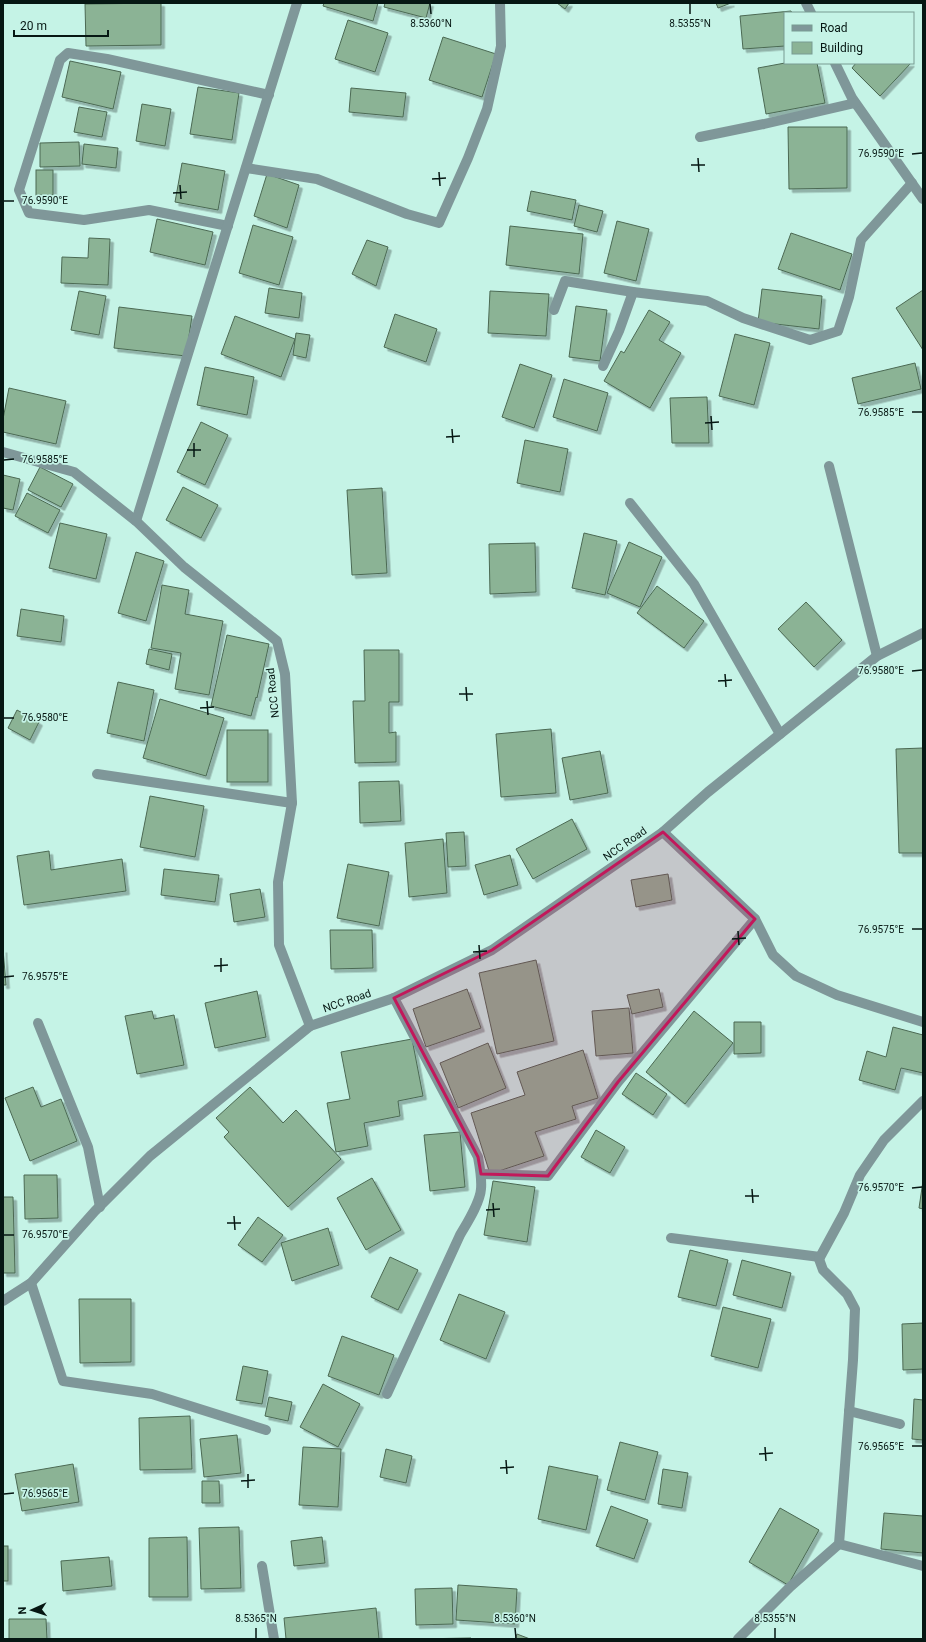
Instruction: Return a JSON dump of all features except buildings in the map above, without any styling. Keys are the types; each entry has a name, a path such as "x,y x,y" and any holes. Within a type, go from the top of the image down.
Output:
{"street":[{"path":"136,521 297,3"},
{"path":"246,168 317,179 407,214 439,223 468,158 487,109 501,46 500,3"},
{"path":"806,3 810,12"},
{"path":"228,226 149,210 84,220 29,212 19,190 60,60 68,53 107,58 269,95"},
{"path":"836,64 855,102 923,199"},
{"path":"700,136 764,124 855,102"},
{"path":"554,310 565,281 633,292 707,300 743,318 810,340 838,331 849,297 861,240 912,183"},
{"path":"603,366 619,332 633,292"},
{"name":"NCC Road","path":"3,452 74,472 136,521 184,567 277,641 285,674 292,804 278,882 278,945 310,1026"},
{"path":"829,466 877,656"},
{"path":"630,503 694,584 780,734"},
{"name":"NCC Road","path":"3,1301 31,1283 100,1207 150,1156 310,1026 394,998 492,950 663,832 708,792 877,656 923,633"},
{"path":"97,774 292,804"},
{"path":"663,832 755,919 773,955 796,976 837,995 923,1022"},
{"path":"481,1174 548,1176 618,1082 755,919"},
{"path":"387,1394 460,1235 473,1212 481,1190 481,1174 478,1157 394,998"},
{"path":"38,1023 88,1146 100,1207"},
{"path":"738,1639 790,1587 838,1544 849,1411 855,1309 847,1294 823,1270 820,1257 844,1213 860,1175 884,1140 923,1103"},
{"path":"671,1238 820,1257"},
{"path":"31,1283 63,1381 152,1394 266,1430"},
{"path":"849,1411 900,1424"},
{"path":"838,1544 923,1566"},
{"path":"262,1566 274,1639"}],"highlighted area":[{"path":"663,832 755,919 618,1082 548,1176 481,1174 478,1157 394,998 492,950"}]}
